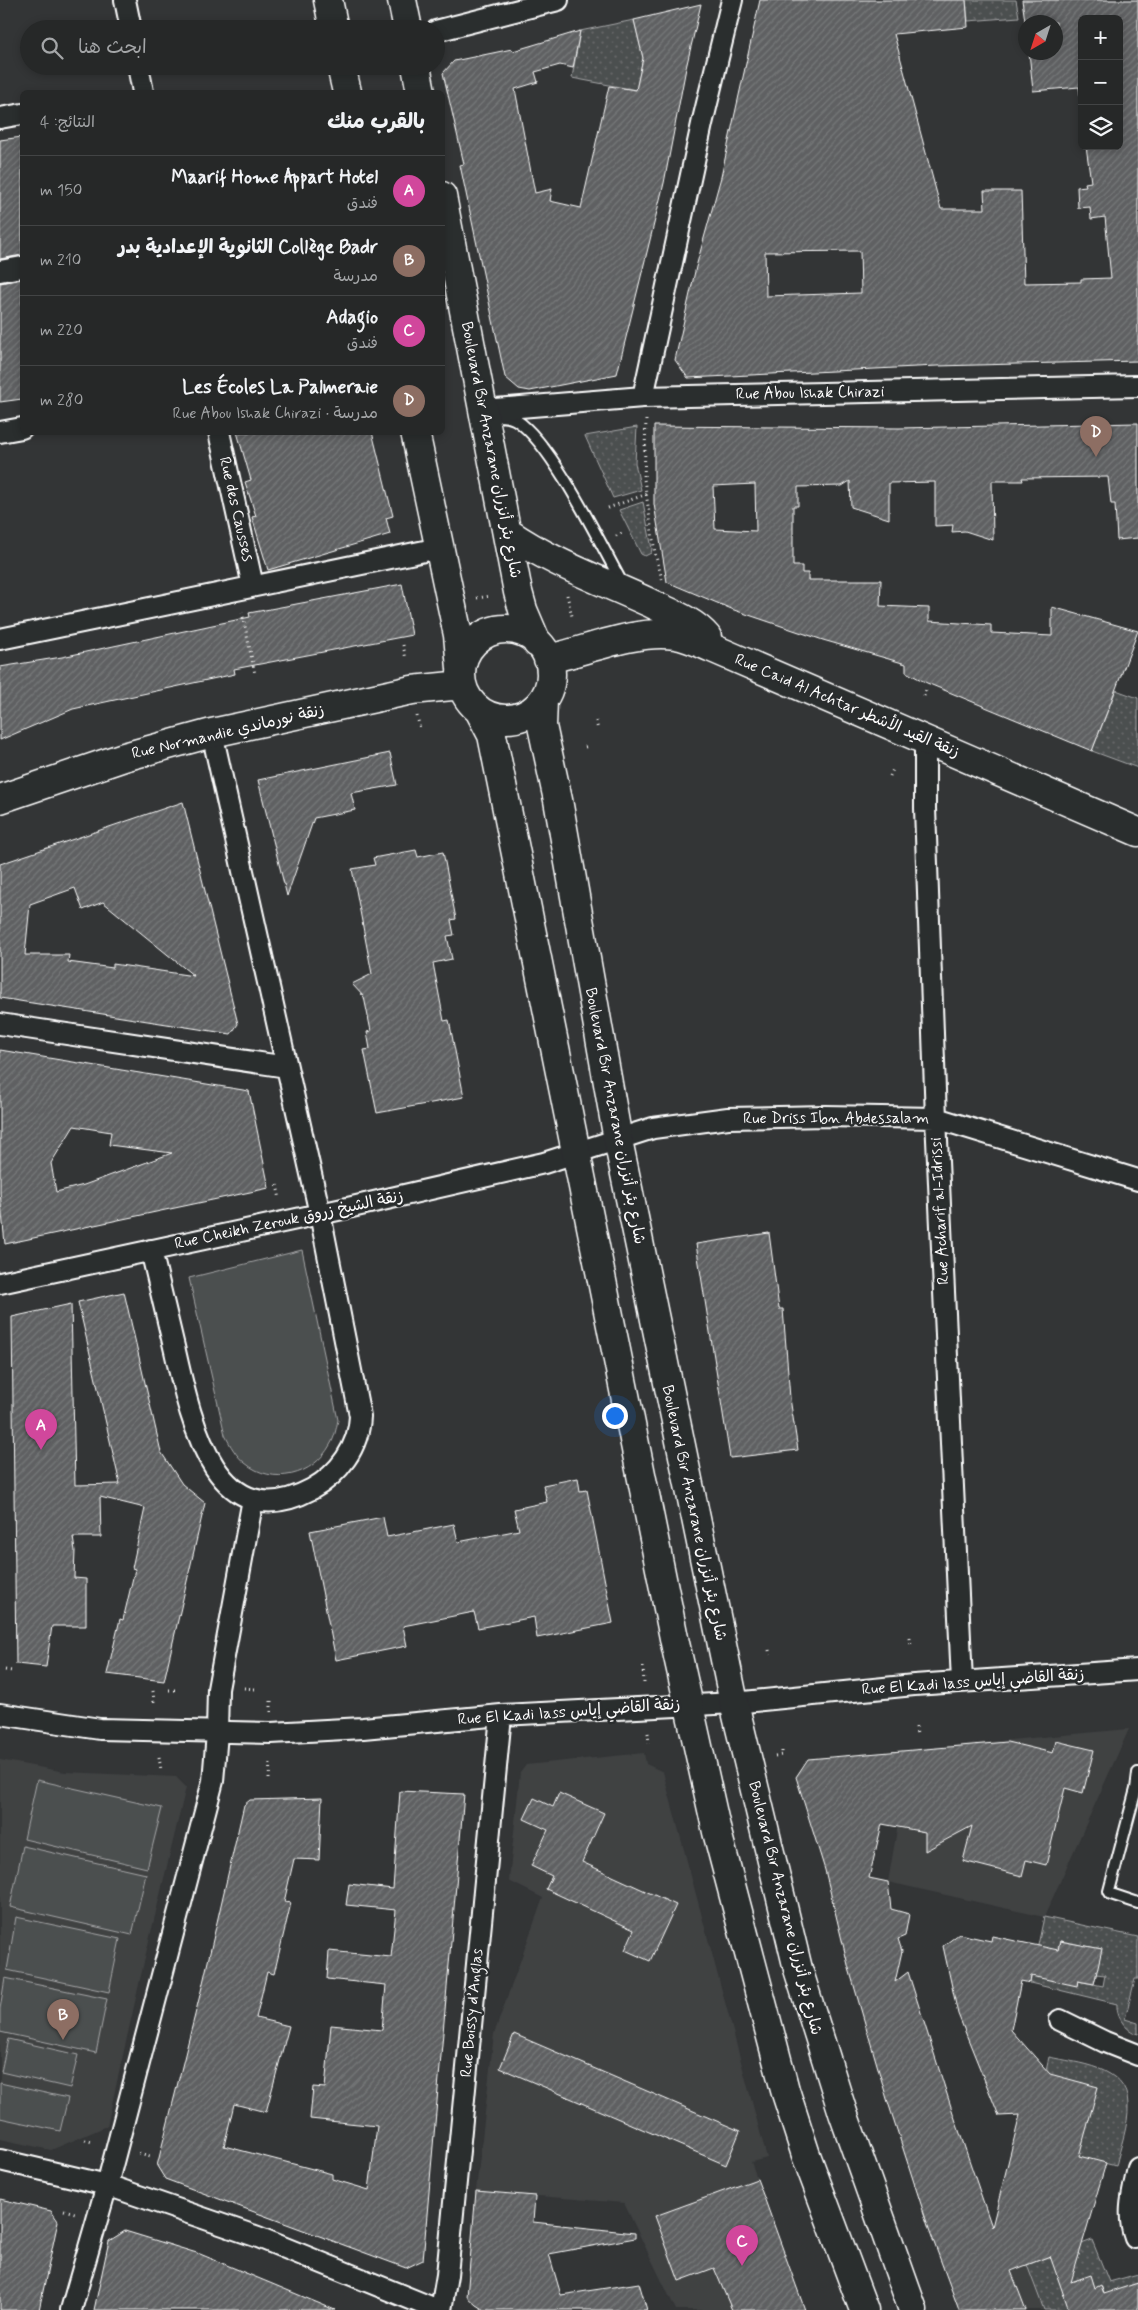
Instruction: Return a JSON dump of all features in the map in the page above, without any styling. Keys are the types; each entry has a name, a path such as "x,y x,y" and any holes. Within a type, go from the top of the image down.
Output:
{"main road":[{"path":"328,0 332,20"},
{"path":"402,0 406,20"},
{"path":"343,75 347,90"},
{"path":"418,75 422,90"},
{"name":"Boulevard Bir Anzarane شارع بئر أنزران","path":"445,212 523,610 542,651"},
{"path":"416,435 458,636 461,677 469,700 479,710 492,735 688,1705 717,1832 785,2090 806,2155 864,2310"},
{"path":"507,532 534,551 628,593 701,630 712,648"},
{"path":"461,677 468,650 478,639 492,632 514,630 528,636 542,651 550,680 542,700 527,714 513,718 499,718 479,710"},
{"name":"Rue Caid Al Achtar زنقة القيد الأشطر","path":"542,651 655,635 680,636 712,648 1138,832"},
{"name":"Rue Normandie زنقة نورماندي","path":"0,799 124,757 212,733 412,690 461,677"},
{"name":"Boulevard Bir Anzarane شارع بئر أنزران","path":"542,700 542,726 558,800 618,1140 734,1703 798,1969 843,2113 913,2310"}],"street":[{"path":"125,0 129,20"},
{"path":"445,29 558,0"},
{"path":"643,397 698,143 732,0"},
{"path":"140,75 143,90"},
{"path":"0,118 20,114"},
{"path":"0,271 20,267"},
{"name":"Rue Abou Ishak Chirazi","path":"483,413 643,397 1138,386"},
{"path":"0,432 20,428"},
{"name":"Rue des Causses","path":"220,435 253,586"},
{"path":"0,639 439,548"},
{"path":"151,1250 187,1404 196,1433 208,1458 218,1471 239,1491 253,1499 268,1502 300,1496 330,1477 346,1459 360,1423 360,1416 320,1214 212,733"},
{"name":"Rue Acharif al-Idrissi","path":"925,740 925,808 936,1118 962,1682"},
{"path":"0,1024 287,1067"},
{"name":"Rue Driss Ibn Abdessalam","path":"577,1153 653,1128 728,1118 825,1116 936,1118 1138,1180"},
{"name":"Rue Cheikh Zerouk زنقة الشيخ زروق","path":"0,1283 320,1214 544,1163 577,1153"},
{"path":"70,2310 107,2185 212,1781 217,1733 218,1689 253,1499"},
{"name":"Rue El Kadi Iass زنقة القاضي إياس","path":"0,1714 100,1729 217,1733 315,1731 501,1715 734,1703 962,1682 1138,1670"},
{"name":"Rue Boissy d’Anglas","path":"440,2310 448,2265 501,1715"},
{"path":"1060,2020 1105,2042 1138,2055"},
{"path":"0,2160 107,2185 258,2237 440,2310"},
{"path":"1136,2238 1130,2225 1130,2214 1138,2168"}],"lane":[{"path":"483,413 506,416 516,420 547,453 628,593"},
{"path":"1138,1773 1136,1789 1109,1891 1111,1894 1138,1903"}],"path":[{"path":"646,418 644,474 646,494 655,553 664,587"},
{"path":"608,508 646,494"},
{"path":"566,593 572,616"},
{"path":"477,598 497,595"},
{"path":"242,611 255,674"},
{"path":"402,644 406,659"},
{"path":"924,696 926,690"},
{"path":"418,716 420,729"},
{"path":"596,721 598,730"},
{"path":"890,776 894,766"},
{"path":"277,1185 280,1199"},
{"path":"910,1638 911,1646"},
{"path":"769,1650 770,1655"},
{"path":"643,1668 644,1683"},
{"path":"5,1670 12,1671"},
{"path":"244,1688 255,1688"},
{"path":"169,1690 178,1690"},
{"path":"153,1691 154,1702"},
{"path":"916,1727 917,1735"},
{"path":"648,1733 649,1743"},
{"path":"775,1756 782,1755 782,1750"},
{"path":"160,1757 161,1770"},
{"path":"269,1779 270,1762"},
{"path":"85,2140 92,2142"},
{"path":"139,2154 150,2157"},
{"path":"64,2210 75,2213"}],"shaded area":[{"path":"966,0 1016,0 1018,17 968,21"},
{"path":"634,20 643,58 636,90 572,78 580,31"},
{"path":"637,427 635,463 641,490 613,498 585,436"},
{"path":"643,502 652,549 651,553 645,556 641,554 619,510"},
{"path":"1116,690 1138,698 1138,768 1092,751"},
{"path":"302,1250 338,1420 332,1442 323,1456 303,1470 280,1476 256,1470 245,1463 225,1435 189,1278"},
{"path":"1129,1729 1044,1917 888,1882 911,1749"},
{"path":"644,1753 646,1764 663,1772 767,2158 751,2162 805,2310 676,2310 624,2203 476,2191 494,2034 543,1898 509,1881 520,1773 526,1765"},
{"path":"0,1760 65,1772 176,1777 186,1787 107,2126 51,2150 0,2139"},
{"path":"37,1780 162,1808 147,1868 24,1839"},
{"path":"23,1846 146,1874 132,1935 10,1907"},
{"path":"16,1917 120,1939 109,1992 7,1970"},
{"path":"1044,1917 1138,1937 1138,1979 1135,1979 1125,2019 1138,2023 1138,2034 1130,2030 1123,2023 1118,2014 1117,2004 1030,1983","holes":["1060,1941 1101,1949 1096,1974 1105,1975 1103,1986 1078,1981 1077,1985 1053,1975"]},
{"path":"5,1978 107,1999 96,2053 0,2032 0,2009"},
{"path":"8,2039 78,2055 70,2088 1,2072"},
{"path":"1049,2057 1086,2065 1110,2074 1126,2092 1128,2113 1116,2166 1047,2149 1032,2129"},
{"path":"0,2083 68,2098 60,2131 0,2118"},
{"path":"1092,2240 1109,2282 1138,2274 1138,2283 1131,2285 1138,2307 1106,2298 1101,2286 1095,2288 1091,2276 1070,2310 1044,2310 1027,2265"},
{"path":"1027,2265 1044,2310 959,2310 953,2294"}],"building":[{"path":"760,0 966,0 968,27 894,34 941,209 985,209 984,191 1021,191 1024,283 1081,282 1081,279 1111,278 1105,217 1091,219 1090,207 1078,208 1077,187 1086,186 1085,183 1091,182 1087,150 1123,150 1123,15 1078,15 1078,87 1033,91 1030,60 1063,60 1063,15 1024,15 1022,0 1138,0 1138,361 937,366 688,378 675,360 696,267 721,177","holes":["860,251 861,293 766,296 765,252"]},
{"path":"701,4 686,68 664,183 617,374 530,391 519,389 505,377 460,165 464,164 443,75 454,61 512,49 513,51 580,31 573,68 560,65 535,72 538,82 515,89 535,193 552,189 550,201 581,208 609,86 636,90 643,58 634,20"},
{"path":"20,137 20,255 0,259 0,140"},
{"path":"20,279 20,399 0,402 0,283"},
{"path":"1138,423 1138,538 1117,540 1115,504 1111,504 1108,477 1022,478 1023,481 992,481 993,540 965,531 952,532 953,525 935,526 935,482 889,483 889,519 851,507 850,481 842,486 798,487 798,506 793,506 793,566 802,566 802,573 808,573 808,580 881,580 880,606 929,608 929,621 991,625 991,633 1052,636 1052,607 1138,631 1092,751 927,683 906,672 906,664 823,640 734,610 667,582 654,504 654,426 899,428","holes":["755,484 756,531 715,529 713,486"]},
{"path":"238,435 373,435 393,516 386,518 390,534 268,570 252,517 256,516 245,482 251,480"},
{"path":"402,584 412,635 234,669 235,674 73,709 0,740 0,667 62,657 250,617 249,613"},
{"path":"390,753 397,785 351,793 355,810 314,818 287,896 258,780"},
{"path":"183,802 238,1024 231,1034 0,998 0,864","holes":["75,888 83,910 103,902 194,976 113,964 113,968 68,962 69,955 25,955 30,904"]},
{"path":"416,850 418,857 443,852 456,919 451,920 454,935 447,936 452,959 433,963 444,1021 449,1020 464,1097 377,1113 364,1050 370,1049 367,1032 371,1031 364,997 352,984 372,974 352,869 375,865 373,858"},
{"path":"0,1050 249,1091 269,1188 5,1244 0,1193","holes":["74,1126 111,1132 109,1145 172,1153 84,1185 56,1192 51,1163"]},
{"path":"769,1233 779,1309 783,1309 790,1398 798,1450 730,1458 696,1244"},
{"path":"124,1292 161,1452 182,1484 205,1503 164,1681 107,1674 120,1619 123,1620 135,1569 132,1568 145,1508 100,1497 101,1537 73,1537 75,1551 74,1578 86,1579 86,1626 52,1626 46,1667 16,1664 12,1317 71,1304 75,1485 120,1484 78,1302"},
{"path":"578,1478 580,1491 587,1490 613,1623 537,1638 534,1617 478,1628 474,1612 403,1626 407,1646 336,1660 310,1531 383,1517 387,1537 454,1524 458,1542 519,1530 514,1509 547,1502 543,1485"},
{"path":"1056,1741 1094,1750 1083,1793 1065,1788 1046,1865 1026,1860 1022,1876 963,1861 972,1826 925,1851 925,1832 882,1824 869,1878 888,1882 891,1909 909,1914 905,1936 898,1939 902,1951 895,1982 908,1972 992,2227 1020,2115 999,2116 958,2014 943,1946 959,1934 991,1941 992,1936 1058,1950 1060,1941 1102,1949 1094,1984 1078,1981 1077,1986 1031,1976 1030,1983 1021,1981 1011,2030 1050,2074 1098,2087 1079,2156 1106,2163 1071,2282 1091,2275 1095,2288 1101,2285 1104,2294 1138,2283 1138,2310 1069,2310 1050,2256 1011,2271 1026,2310 959,2310 929,2229 887,2099 848,1965 825,1870 796,1777 808,1759 1007,1742 1053,1753"},
{"path":"400,1791 464,1794 423,2260 406,2268 165,2179 157,2166 203,1983 244,1805 250,1800 322,1798 319,1860 294,1859 284,1902 291,1903 274,1974 267,1972 256,2018 289,2026 266,2112 234,2104 224,2146 332,2174 332,2179 369,2190 377,2126 310,2119 313,2087 325,2088 331,2025 382,2030 386,1985 327,1979 329,1951 391,1957 396,1910 346,1905 349,1884 393,1889"},
{"path":"559,1793 604,1813 582,1862 676,1905 650,1961 625,1950 634,1930 546,1889 552,1876 531,1866 548,1830 524,1819 534,1798 553,1807"},
{"path":"514,2034 740,2131 726,2165 500,2068"},
{"path":"757,2179 805,2310 732,2310 714,2268 679,2281 655,2216"},
{"path":"476,2191 535,2196 533,2222 635,2233 635,2238 549,2254 561,2295 639,2283 647,2310 484,2310 476,2305 467,2297"},
{"path":"0,2199 51,2211 58,2221 39,2310 0,2310"},
{"path":"125,2231 200,2254 335,2310 94,2310 109,2241"}],"place":[{"name":"Les Écoles La Palmeraie","path":"1096,457"},
{"name":"Maarif Home Appart Hotel","path":"41,1450"},
{"name":"Collège Badr الثانوية الإعدادية بدر","path":"63,2040"},
{"name":"Adagio","path":"742,2266"}]}
